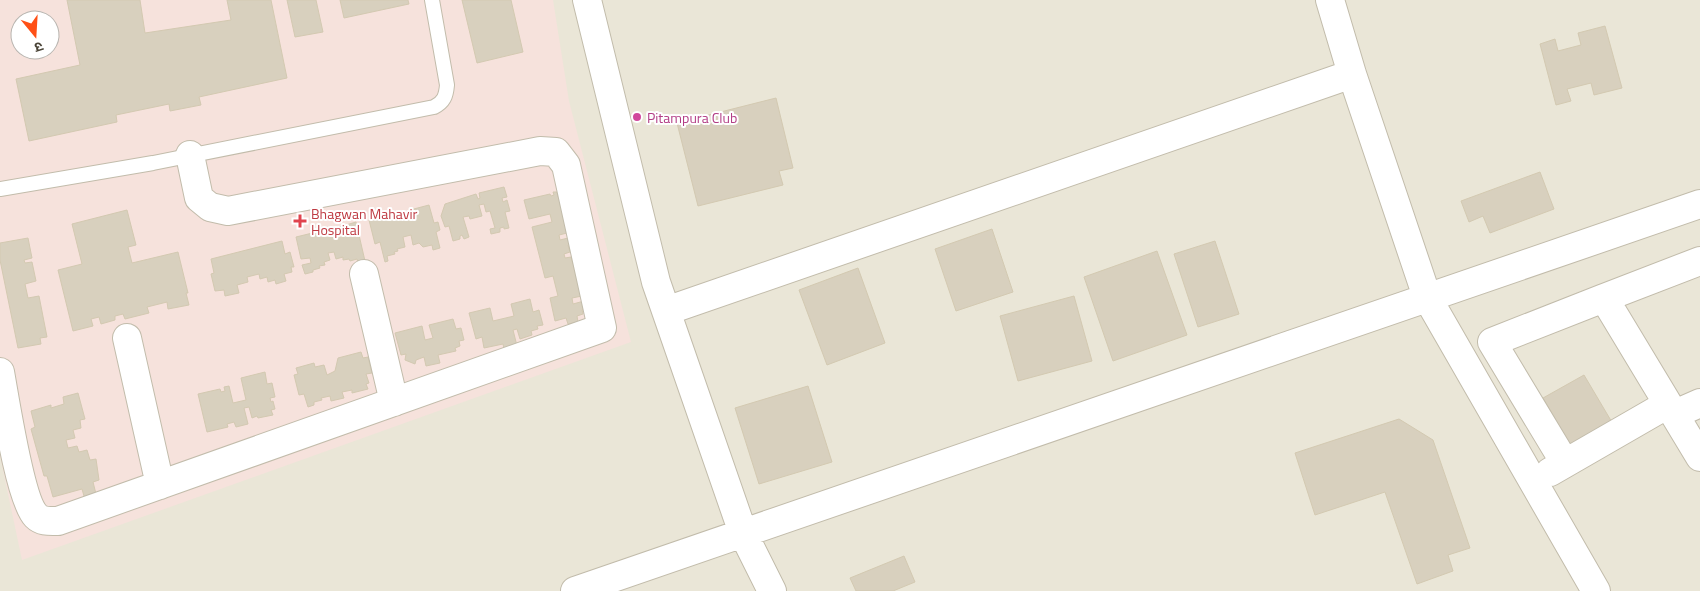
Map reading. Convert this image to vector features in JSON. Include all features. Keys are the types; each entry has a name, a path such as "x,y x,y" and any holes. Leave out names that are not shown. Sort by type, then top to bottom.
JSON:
{"street":[{"path":"587,0 656,282 743,533 772,591"},
{"path":"1330,0 1352,74 1427,297 1596,591"},
{"path":"666,310 1352,74"},
{"path":"0,372 21,479 30,508 36,516 46,521 58,521 602,328 566,164 556,152 540,151 228,211 210,207 199,198 190,155"},
{"path":"575,591 1700,204"},
{"path":"1565,463 1492,342 1700,261"},
{"path":"364,274 394,402"},
{"path":"1604,298 1700,457"},
{"path":"127,338 160,485"},
{"path":"1534,482 1565,463 1671,409 1700,403"}],"lane":[{"path":"0,189 190,155 434,107 441,103 446,95 448,85 432,0"}],"shaded area":[{"path":"0,0 1700,0 1700,591 0,591"},
{"name":"Bhagwan Mahavir Hospital","path":"0,0 553,0 569,101 631,342 22,560 0,456"}],"building":[{"path":"67,0 140,0 145,33 231,20 227,0 271,0 287,78 199,97 201,105 170,111 169,104 116,115 117,122 29,141 16,79 80,65"},
{"path":"287,0 316,0 323,32 295,37"},
{"path":"340,0 408,0 409,4 344,18"},
{"path":"462,0 511,0 523,52 477,63"},
{"path":"1605,26 1622,88 1594,95 1591,83 1567,89 1571,101 1556,105 1540,44 1555,39 1558,51 1581,45 1578,33"},
{"path":"776,98 793,168 779,171 783,185 698,206 677,123"},
{"path":"1540,172 1554,209 1490,233 1483,216 1469,222 1461,201"},
{"path":"504,187 507,197 502,198 503,202 507,200 510,211 505,212 509,228 500,228 500,232 491,234 490,229 495,228 490,211 486,212 484,204 479,205 482,216 470,219 469,216 463,217 469,237 464,239 462,235 460,239 453,241 449,226 445,227 441,216 445,204 476,194 478,199 480,198 479,193"},
{"path":"553,192 557,192 558,197 562,197 575,231 559,235 560,240 572,237 573,243 568,245 570,252 564,254 565,258 571,257 573,264 576,264 587,295 572,298 573,304 584,301 586,309 582,310 583,314 577,316 578,322 568,324 566,318 555,321 550,298 558,296 553,276 545,278 532,227 552,222 550,214 529,219 524,200 550,194 551,196 554,195"},
{"path":"429,205 434,223 438,222 440,230 436,232 440,248 433,250 432,245 423,247 419,243 413,245 411,235 403,237 405,247 397,249 398,251 394,252 395,254 387,256 388,261 385,262 380,242 375,244 369,220 405,211 407,219 412,218 410,210"},
{"path":"127,210 136,245 128,247 132,263 178,252 189,305 168,309 167,302 147,307 149,313 125,319 123,314 115,316 115,320 101,324 99,317 91,319 93,326 73,331 58,270 82,264 72,224"},
{"path":"356,222 365,261 358,263 357,259 343,260 343,257 336,259 334,252 328,253 330,260 324,262 325,265 319,266 320,268 313,270 313,272 305,274 302,265 311,263 310,258 301,259 296,237 333,228 335,237 338,236 336,228"},
{"path":"992,229 1013,292 956,311 935,249"},
{"path":"28,238 32,258 24,260 25,263 32,262 36,281 25,284 28,298 39,296 47,337 40,338 41,344 18,348 0,260 0,243"},
{"path":"282,241 285,254 290,252 294,267 291,267 292,272 284,274 286,281 276,284 275,280 268,282 267,277 260,279 259,274 247,277 248,282 237,285 239,293 225,296 224,290 215,291 211,274 214,273 211,259"},
{"path":"1215,241 1239,314 1198,327 1174,254"},
{"path":"1157,251 1187,335 1113,361 1084,277"},
{"path":"858,268 885,343 827,365 799,290"},
{"path":"1074,296 1092,361 1018,381 1000,316"},
{"path":"530,299 533,312 539,310 543,325 537,326 538,329 531,331 532,335 520,339 517,329 513,330 517,346 504,349 503,344 484,348 482,337 476,339 469,313 490,308 493,321 514,316 511,304"},
{"path":"453,319 456,329 461,328 464,340 459,341 460,346 455,348 456,351 438,355 440,363 426,366 424,357 416,360 415,364 405,360 406,354 401,355 395,333 422,326 425,340 433,338 429,325"},
{"path":"361,352 363,358 368,357 372,373 366,374 369,383 366,384 368,389 352,393 352,390 342,392 344,398 331,401 330,396 321,398 322,400 314,402 314,405 308,407 304,394 299,395 294,375 298,374 296,368 314,363 315,367 324,365 327,375 335,371 338,358"},
{"path":"265,372 267,384 272,383 275,397 270,398 275,409 271,410 273,415 252,418 249,407 244,408 248,424 236,427 234,422 227,424 228,427 207,432 198,394 220,389 221,392 225,391 224,387 229,386 233,403 246,400 241,378"},
{"path":"1584,375 1613,424 1572,448 1543,398"},
{"path":"808,386 832,462 759,484 735,408"},
{"path":"78,393 85,419 80,420 81,428 73,430 75,438 66,440 68,448 77,446 79,452 87,450 90,460 96,459 99,480 93,482 98,502 86,503 82,489 53,497 47,476 44,476 31,429 35,427 31,411 51,405 51,408 64,404 63,397"},
{"path":"1399,419 1433,440 1470,548 1448,555 1453,571 1417,584 1385,492 1315,515 1295,453"},
{"path":"904,556 915,582 893,591 856,591 850,578"}],"place":[{"name":"Pitampura Club","path":"637,117"},
{"name":"Bhagwan Mahavir Hospital","path":"300,221"}]}
